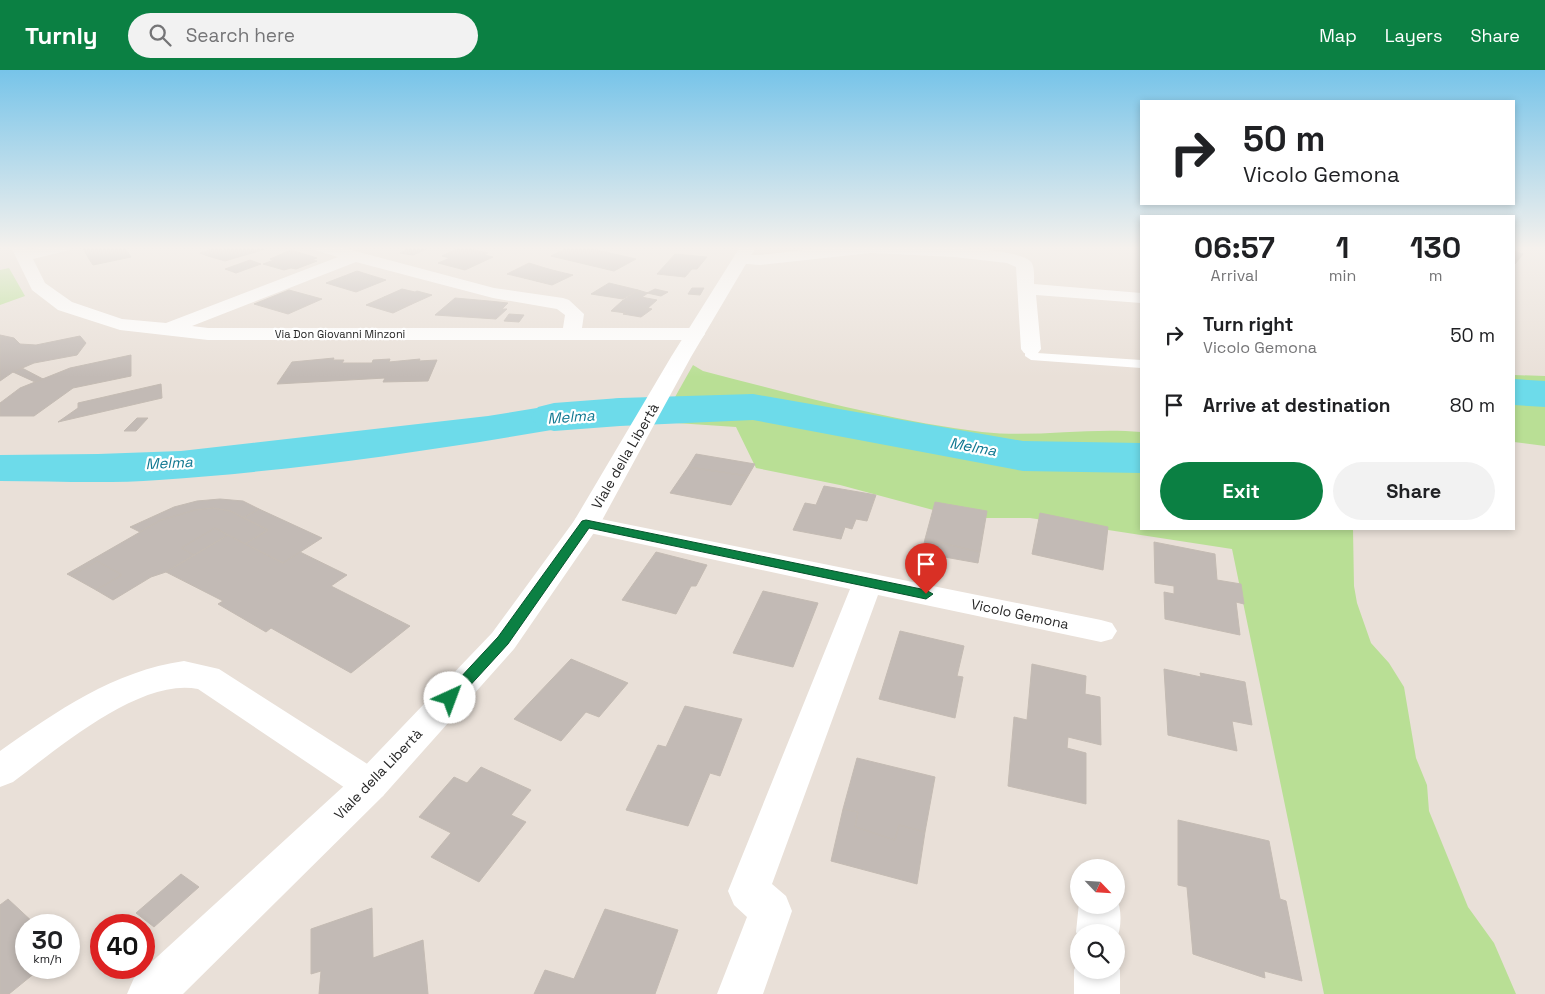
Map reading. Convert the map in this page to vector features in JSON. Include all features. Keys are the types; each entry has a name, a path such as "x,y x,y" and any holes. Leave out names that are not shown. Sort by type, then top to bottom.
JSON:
{"street":[{"name":"Via Don Giovanni Minzoni","path":"44,290 65,306 120,324 208,334 695,334"},
{"path":"165,330 266,290"},
{"path":"482,290 563,304 575,314 572,333"},
{"name":"Viale della Libertà","path":"150,994 370,785 503,641 586,524 722,290"},
{"path":"1026,290 1031,349"},
{"path":"1040,290 1140,298"},
{"name":"Vicolo Gemona","path":"586,524 1102,631"},
{"path":"740,994 771,911 749,891 868,582"},
{"path":"0,771 113,696 160,677 196,673 207,678 370,785"},
{"path":"1097,979 1097,994"}],"lane":[{"path":"1031,349 1031,356 1140,364"}],"green space":[{"path":"0,290 22,290 25,296 0,305"},
{"path":"693,365 703,371 807,398 876,414 946,427 1002,434 1101,431 1140,432 1140,530 1353,530 1354,586 1357,603 1371,643 1389,663 1404,687 1416,758 1427,785 1429,811 1468,907 1494,943 1516,994 1324,994 1232,549 1030,518 963,518 840,485 756,468 736,427 661,422"},
{"path":"1515,375 1545,376 1545,446 1515,442"}],"water":[{"path":"637,398 621,423 592,423 377,457 214,476 159,480 100,482 0,481 0,455 181,451 488,416 543,407"}],"building":[{"path":"289,290 322,299 288,314 254,304"},
{"path":"399,290 417,291 432,295 412,304 384,297"},
{"path":"597,290 638,290 623,299 591,294"},
{"path":"638,290 648,293 633,303 622,301"},
{"path":"653,290 668,292 661,296 647,293"},
{"path":"691,290 703,290 700,295 688,294"},
{"path":"384,297 412,304 393,313 366,305"},
{"path":"641,297 657,300 648,308 652,309 641,317 611,311 622,301 633,303"},
{"path":"455,298 508,303 502,309 507,309 496,319 435,315"},
{"path":"509,314 524,315 519,322 504,321"},
{"path":"0,335 14,338 20,344 36,345 80,336 86,343 77,355 34,363 13,372 0,381"},
{"path":"131,355 131,376 73,388 34,416 0,416 0,403 20,388 70,368"},
{"path":"334,358 333,360 344,360 342,363 372,363 373,360 390,359 389,362 420,359 419,361 437,360 428,381 383,382 385,378 277,384 292,362"},
{"path":"22,368 43,379 35,382 13,372"},
{"path":"161,384 162,398 58,422 78,408 78,403"},
{"path":"137,418 148,418 136,431 124,431"},
{"path":"696,454 755,464 748,476 688,467"},
{"path":"688,467 748,476 731,505 670,493"},
{"path":"824,486 876,495 867,521 856,519 852,529 845,527 841,539 793,530 805,503 816,505"},
{"path":"220,499 243,501 259,509 243,518 230,511 213,508 195,510 161,520 140,532 130,527 174,507 197,501"},
{"path":"935,502 987,511 980,552 925,539"},
{"path":"213,508 230,511 268,530 245,544 215,528 181,548 194,555 166,572 151,577 113,600 96,590 122,575 97,561 71,576 67,574 161,520 195,510"},
{"path":"259,509 322,538 283,563 245,544 268,530 243,518"},
{"path":"1040,513 1108,527 1103,570 1032,554"},
{"path":"215,528 228,535 194,555 181,548"},
{"path":"228,535 283,563 300,552 347,575 331,586 410,626 351,673 271,628 266,632 218,604 223,601 166,572"},
{"path":"925,539 980,552 978,563 922,553"},
{"path":"1154,542 1215,554 1217,580 1241,584 1244,604 1236,602 1240,635 1165,619 1164,592 1174,594 1174,586 1155,583"},
{"path":"656,552 707,565 696,586 691,586 676,614 622,600"},
{"path":"97,561 122,575 96,590 71,576"},
{"path":"763,591 818,603 793,667 733,653"},
{"path":"900,631 964,646 957,676 963,677 955,718 879,699"},
{"path":"571,659 628,683 599,717 586,712 561,741 514,719"},
{"path":"1032,664 1086,676 1085,694 1100,697 1101,745 1068,737 1067,748 1086,753 1086,804 1008,786 1014,717 1027,720"},
{"path":"1164,669 1201,677 1200,673 1245,682 1252,725 1232,721 1237,751 1168,735"},
{"path":"685,706 742,719 720,776 710,773 688,826 626,810 658,745 666,747"},
{"path":"857,758 935,777 925,832 899,825 895,840 855,827 858,812 843,809"},
{"path":"481,767 531,790 511,815 526,822 479,882 431,857 451,833 419,817 454,777 467,783"},
{"path":"843,809 858,812 855,827 895,840 899,825 925,832 917,884 831,861"},
{"path":"1178,820 1269,841 1280,899 1286,901 1302,981 1264,971 1265,978 1193,954 1187,887 1178,885"},
{"path":"181,874 199,887 155,926 155,914 136,913"},
{"path":"8,899 24,914 15,914 15,979 27,979 9,994 0,994 0,905"},
{"path":"372,908 373,958 423,940 428,994 319,994 321,971 311,974 311,929"},
{"path":"605,909 678,930 655,994 534,994 545,970 574,979"}],"waterway":[{"name":"Melma","path":"1515,392 1545,394"},
{"name":"Melma","path":"554,417 620,412 753,407 1023,456 1140,458"}],"route":[{"path":"450,698 503,641 586,524 926,594"}]}
